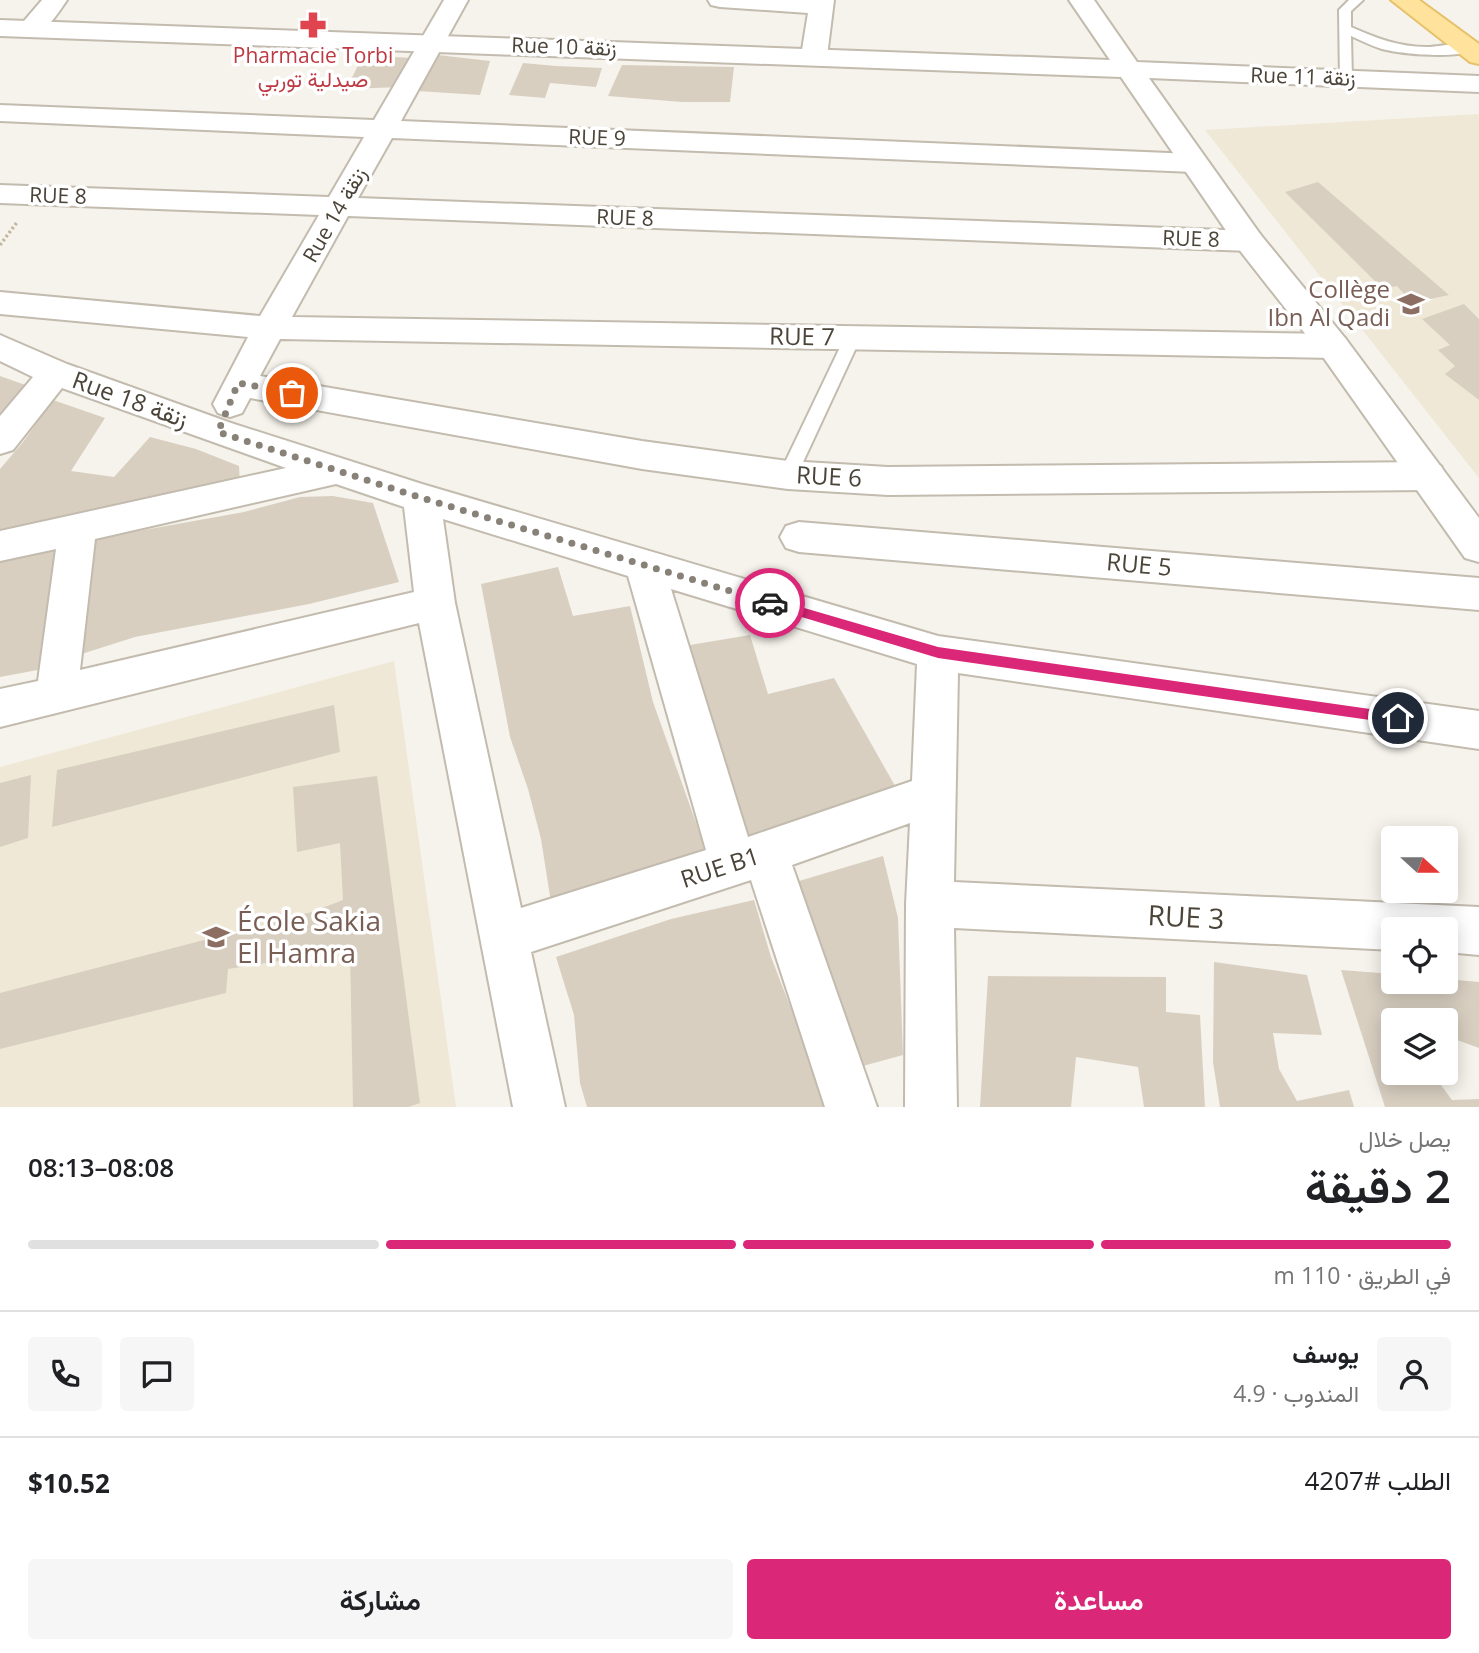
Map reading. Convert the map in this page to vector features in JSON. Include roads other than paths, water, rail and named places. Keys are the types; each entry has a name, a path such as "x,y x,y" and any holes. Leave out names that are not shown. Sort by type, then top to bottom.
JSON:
{"main road":[{"path":"1404,0 1476,45"},
{"path":"1434,0 1476,45"}],"street":[{"path":"31,28 55,0"},
{"name":"Rue 14 زنقة","path":"218,432 238,383 385,129 456,0"},
{"path":"720,0 822,3 814,56"},
{"path":"1081,0 1193,163 1250,241 1333,346 1479,547"},
{"name":"Rue 10 زنقة","path":"0,27 1128,70"},
{"name":"Rue 11 زنقة","path":"1128,70 1479,84"},
{"name":"RUE 9","path":"0,113 1193,163"},
{"name":"RUE 8","path":"0,194 1250,241"},
{"name":"RUE 7","path":"0,303 270,328 1333,346"},
{"name":"Rue 18 زنقة","path":"0,347 55,373 218,432 422,498 938,653 1479,730"},
{"path":"0,441 55,373"},
{"name":"RUE 6","path":"238,383 642,454 788,475 888,481 1428,475"},
{"path":"0,545 340,470"},
{"path":"422,498 435,603 539,1107"},
{"path":"57,693 77,530"},
{"name":"RUE 5","path":"799,537 1479,594"},
{"path":"645,566 749,859 850,1107"},
{"path":"0,708 435,603"},
{"path":"931,1107 930,904 938,653"},
{"name":"RUE B1","path":"504,937 749,859 934,794"},
{"name":"RUE 3","path":"930,904 1381,926"},
{"name":"RUE 3","path":"1458,930 1479,931"}],"lane":[{"path":"1345,79 1345,10 1357,0"},
{"path":"1345,29 1385,46 1424,51 1476,45"},
{"path":"788,475 853,337"}],"place":[{"name":"Pharmacie Torbi صيدلية توربي","path":"313,25"},
{"name":"Collège Ibn Al Qadi","path":"1411,304"},
{"name":"École Sakia El Hamra","path":"216,937"}]}
